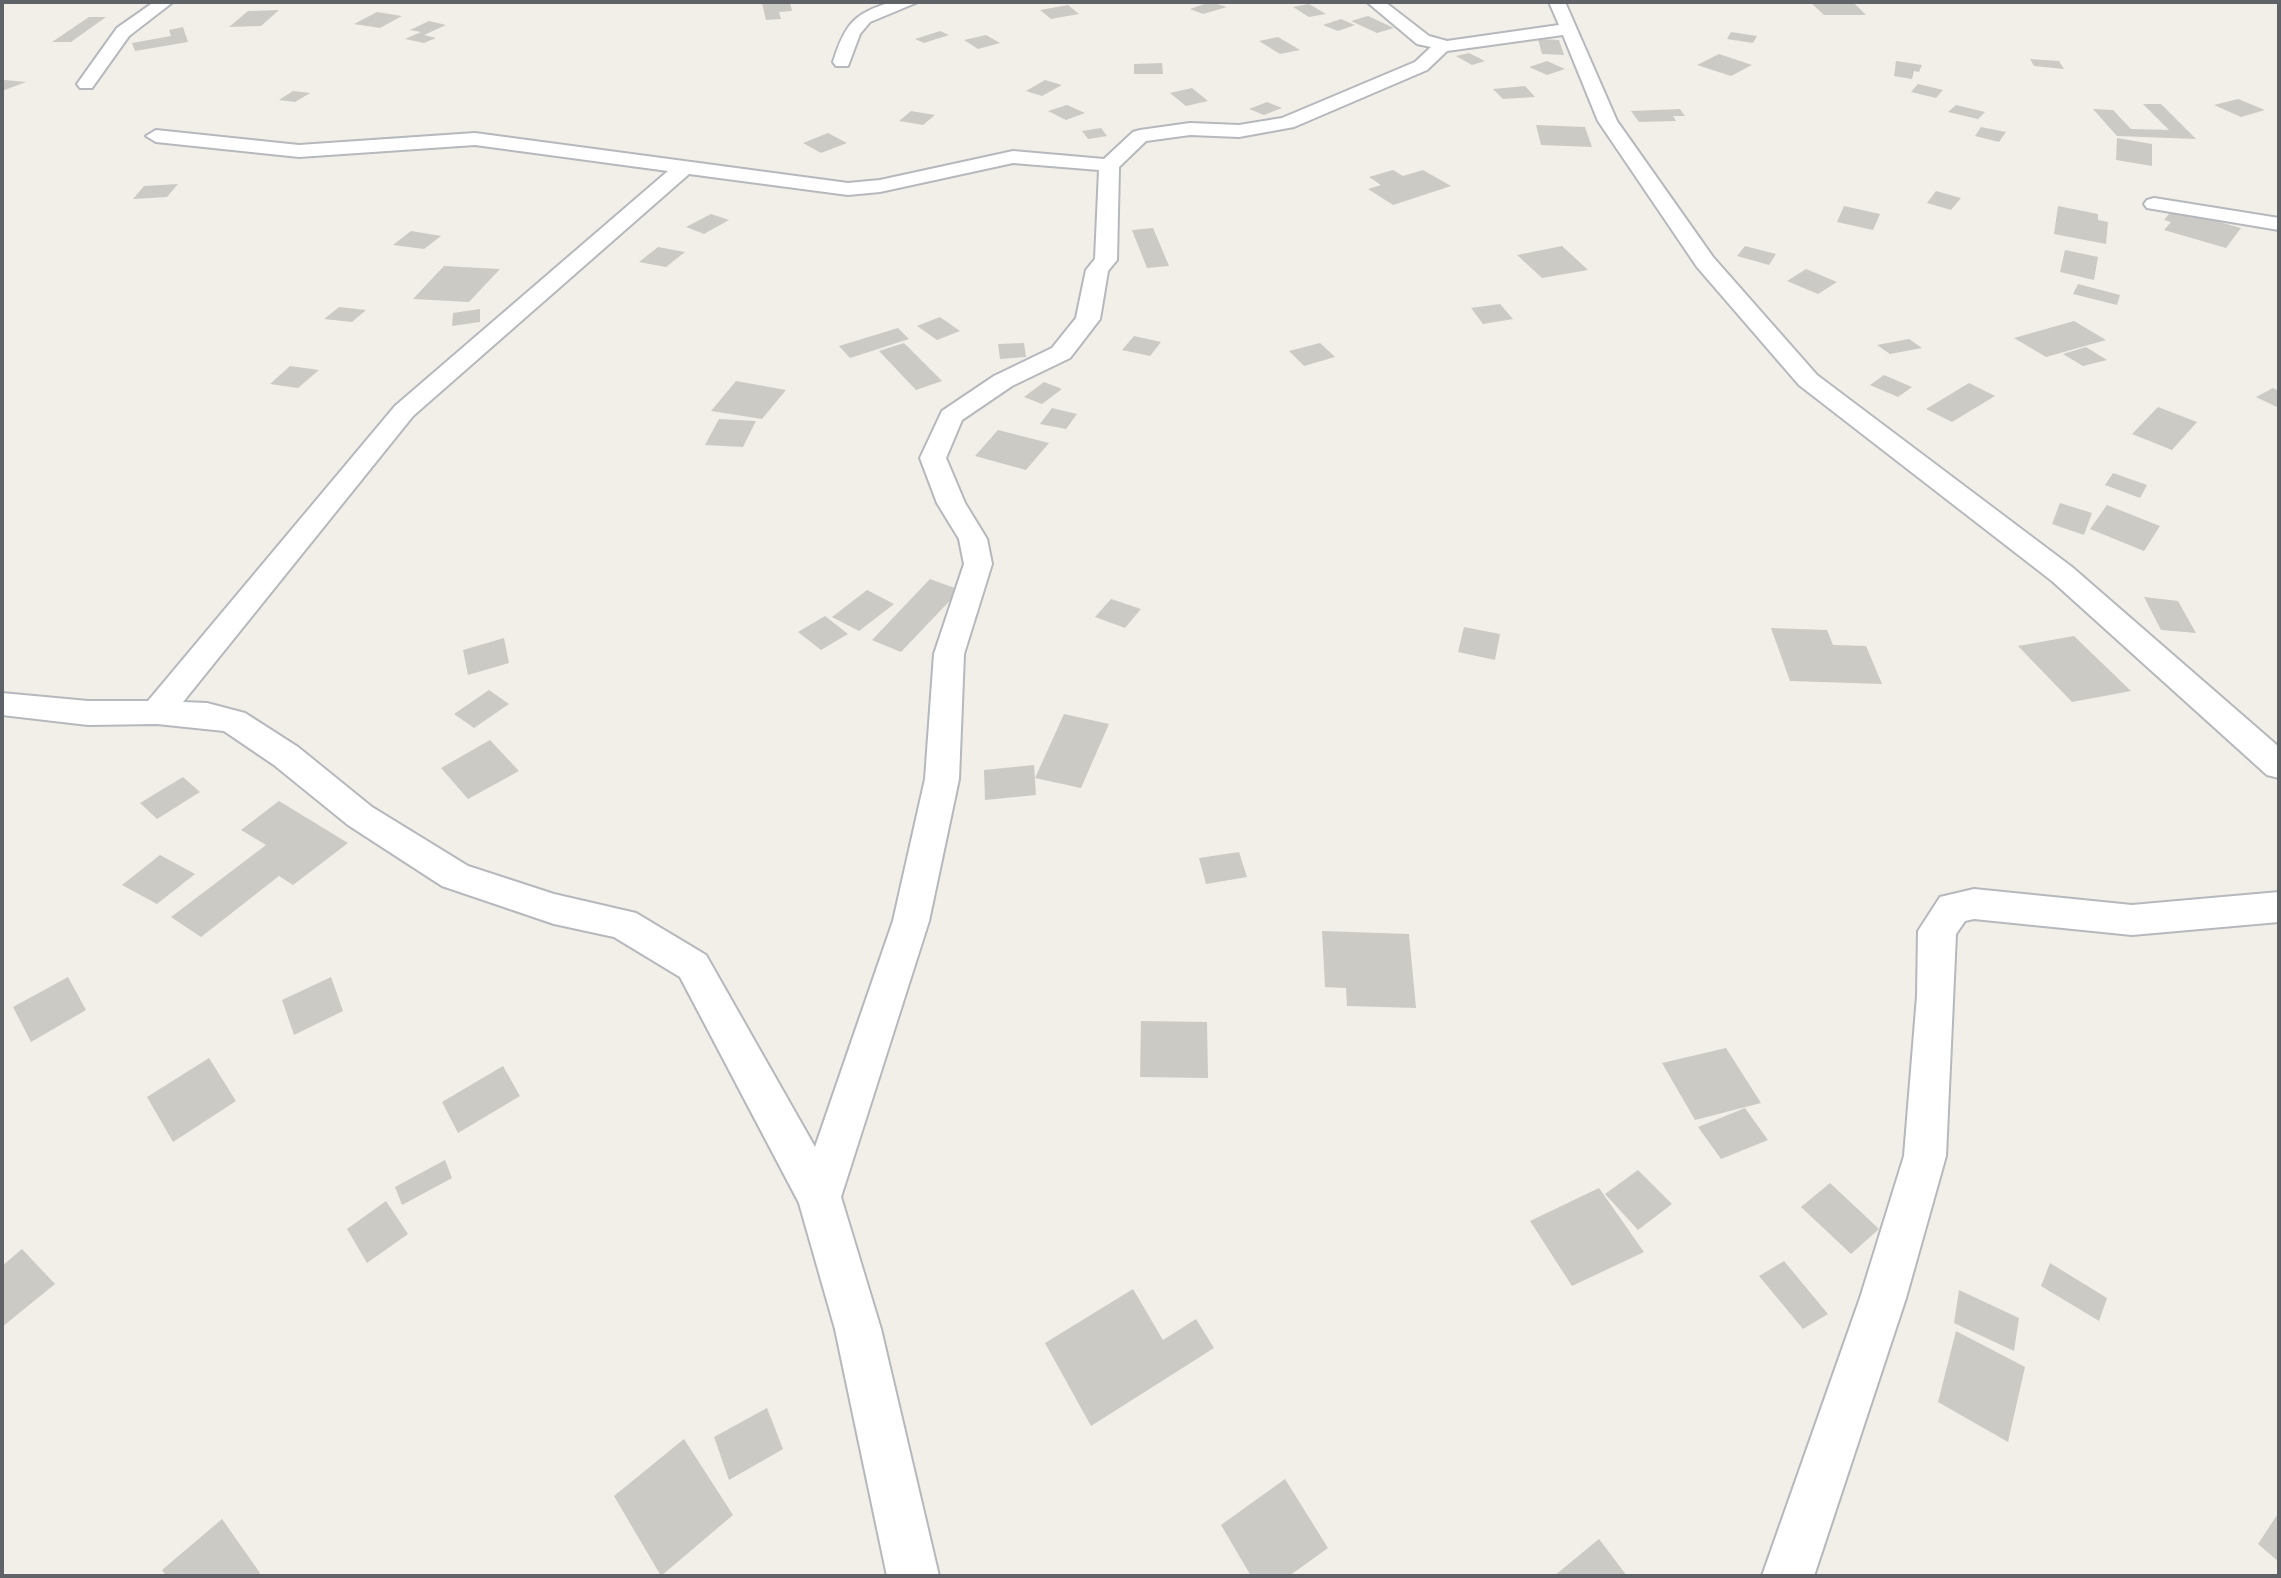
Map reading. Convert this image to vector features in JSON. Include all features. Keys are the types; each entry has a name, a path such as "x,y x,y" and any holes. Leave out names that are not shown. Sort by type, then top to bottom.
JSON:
{"street":[{"path":"86,84 123,32 165,2"},
{"path":"842,62 849,36 862,17 910,2"},
{"path":"1375,2 1423,40 1443,45 1569,29"},
{"path":"1557,2 1608,121 1705,262 1808,380 2062,574 2279,766"},
{"path":"819,1197 911,921 942,779 949,654 978,564 973,539 951,503 933,458 951,416 1003,381 1061,353 1088,319 1097,270 1106,260 1109,165 1140,136 1190,129 1239,131 1287,123 1421,66 1443,45"},
{"path":"156,136 299,151 475,139 848,189 880,186 1013,157 1109,165"},
{"path":"157,712 404,411 685,167"},
{"path":"2154,204 2279,224"},
{"path":"2,704 88,713 157,712 234,721 286,756 360,816 455,876 554,909 623,924 693,966 819,1197 858,1329 913,1576"},
{"path":"1788,1576 1883,1298 1925,1156 1936,996 1937,931 1953,908 1974,904 2132,920 2279,907"}],"building":[{"path":"790,2 792,11 779,12 781,19 766,20 762,3"},
{"path":"1210,2 1227,7 1203,14 1190,9"},
{"path":"1810,2 1853,2 1866,15 1824,15"},
{"path":"1309,4 1326,14 1309,17 1293,7"},
{"path":"1068,5 1079,14 1051,19 1040,10"},
{"path":"279,10 261,26 229,27 248,11"},
{"path":"377,12 402,16 380,28 354,24"},
{"path":"1368,16 1394,28 1377,33 1351,21"},
{"path":"89,17 106,17 71,42 52,42"},
{"path":"1341,19 1355,25 1338,31 1323,25"},
{"path":"429,21 446,25 424,35 436,38 424,43 405,39 421,32 410,30"},
{"path":"183,27 188,42 135,51 132,43 171,36 169,30"},
{"path":"940,31 949,35 924,43 915,39"},
{"path":"1731,32 1757,36 1753,43 1727,39"},
{"path":"986,35 1000,43 978,49 964,40"},
{"path":"1278,37 1300,50 1280,54 1259,41"},
{"path":"1538,39 1559,40 1564,55 1542,54"},
{"path":"1469,53 1485,61 1472,65 1456,56"},
{"path":"1719,54 1752,65 1731,76 1697,65"},
{"path":"2030,59 2059,61 2064,69 2034,66"},
{"path":"1547,61 1565,69 1547,75 1529,67"},
{"path":"1896,61 1922,65 1919,72 1914,71 1912,79 1894,76"},
{"path":"1162,63 1163,74 1134,74 1134,64"},
{"path":"1045,80 1062,85 1042,96 1026,91"},
{"path":"2,81 26,82 2,91"},
{"path":"1918,84 1943,90 1936,98 1911,92"},
{"path":"1525,86 1535,97 1503,99 1493,89"},
{"path":"1192,88 1208,101 1186,106 1170,93"},
{"path":"293,91 310,93 295,102 279,100"},
{"path":"2238,99 2265,110 2241,117 2214,105"},
{"path":"1267,102 1282,108 1264,115 1249,109"},
{"path":"2143,104 2161,104 2196,139 2117,136 2093,109 2113,110 2131,129 2169,130"},
{"path":"1067,105 1085,113 1066,120 1048,111"},
{"path":"1956,105 1985,112 1978,119 1948,112"},
{"path":"1680,109 1685,116 1673,116 1676,121 1639,122 1631,111"},
{"path":"911,111 935,115 923,125 899,121"},
{"path":"1536,125 1585,127 1592,147 1541,145"},
{"path":"1981,127 2006,132 1999,142 1975,136"},
{"path":"1101,128 1107,136 1088,139 1082,131"},
{"path":"828,133 847,143 821,153 803,143"},
{"path":"2117,138 2152,144 2152,166 2116,160"},
{"path":"1393,170 1403,176 1423,170 1451,186 1393,205 1368,189 1381,185 1369,177"},
{"path":"178,184 167,197 133,199 144,186"},
{"path":"1936,191 1961,198 1951,210 1927,203"},
{"path":"1844,206 1880,214 1873,230 1837,222"},
{"path":"2058,206 2098,214 2098,220 2108,222 2106,244 2054,234"},
{"path":"2173,209 2241,228 2226,248 2164,230 2171,222 2164,220"},
{"path":"711,214 729,220 704,234 686,227"},
{"path":"1153,228 1169,266 1147,268 1132,230"},
{"path":"411,231 441,236 424,249 393,245"},
{"path":"1562,246 1588,270 1542,278 1517,255"},
{"path":"1745,246 1776,254 1769,265 1737,256"},
{"path":"658,247 685,252 666,267 639,262"},
{"path":"2065,250 2098,257 2094,280 2060,272"},
{"path":"444,266 500,269 469,302 413,299"},
{"path":"1806,269 1837,282 1818,294 1787,281"},
{"path":"2078,284 2120,295 2117,305 2073,294"},
{"path":"1500,304 1513,319 1483,324 1471,308"},
{"path":"339,307 366,310 352,322 324,319"},
{"path":"480,309 480,322 452,326 453,313"},
{"path":"940,317 960,331 937,340 917,326"},
{"path":"2074,321 2106,340 2046,357 2014,338"},
{"path":"898,328 909,339 850,358 839,346"},
{"path":"1134,336 1161,342 1150,356 1122,350"},
{"path":"1909,339 1922,348 1890,354 1877,345"},
{"path":"904,343 942,381 916,390 879,351"},
{"path":"1024,343 1026,357 1000,359 998,344"},
{"path":"1320,343 1335,357 1304,366 1289,351"},
{"path":"2086,347 2107,360 2083,366 2063,354"},
{"path":"290,366 319,370 298,388 270,384"},
{"path":"1884,375 1912,387 1898,397 1870,385"},
{"path":"736,381 786,390 762,419 711,411"},
{"path":"1044,382 1062,389 1042,404 1024,397"},
{"path":"1969,383 1995,396 1952,422 1926,409"},
{"path":"2273,388 2279,391 2279,408 2256,397"},
{"path":"2158,407 2197,422 2172,450 2132,434"},
{"path":"1052,408 1077,414 1066,429 1040,424"},
{"path":"719,419 756,421 743,447 705,445"},
{"path":"998,430 1049,443 1026,470 975,456"},
{"path":"2113,473 2147,485 2140,498 2105,485"},
{"path":"2060,503 2092,513 2084,535 2052,524"},
{"path":"2107,505 2160,526 2144,551 2090,529"},
{"path":"930,579 960,590 901,652 872,640"},
{"path":"867,590 894,604 859,631 832,617"},
{"path":"2144,597 2178,601 2196,633 2161,630"},
{"path":"1111,599 1141,609 1125,628 1095,617"},
{"path":"825,616 848,634 821,650 798,632"},
{"path":"1464,627 1500,634 1495,660 1458,652"},
{"path":"1771,628 1827,630 1833,645 1866,646 1882,684 1790,681"},
{"path":"2074,636 2131,691 2072,702 2018,646"},
{"path":"504,638 509,663 468,675 463,650"},
{"path":"489,690 509,704 474,728 454,714"},
{"path":"1064,714 1109,724 1081,788 1035,778"},
{"path":"490,740 519,771 468,799 441,768"},
{"path":"1034,765 1036,795 985,800 984,770"},
{"path":"183,777 200,792 157,819 140,803"},
{"path":"279,801 348,843 293,885 279,876 201,937 171,917 266,845 241,830"},
{"path":"1239,852 1247,877 1206,884 1199,858"},
{"path":"160,855 195,874 157,904 122,885"},
{"path":"1322,931 1409,934 1416,1008 1347,1006 1346,988 1325,987"},
{"path":"68,977 86,1010 31,1042 13,1007"},
{"path":"331,977 343,1011 294,1035 282,1000"},
{"path":"1141,1021 1207,1022 1208,1078 1140,1077"},
{"path":"1726,1048 1761,1103 1695,1120 1662,1063"},
{"path":"209,1058 236,1101 173,1142 147,1097"},
{"path":"503,1066 520,1096 458,1133 442,1102"},
{"path":"1745,1108 1768,1140 1721,1159 1698,1127"},
{"path":"445,1160 452,1178 402,1205 395,1187"},
{"path":"1638,1170 1672,1204 1638,1230 1605,1194"},
{"path":"1830,1183 1879,1229 1851,1254 1801,1207"},
{"path":"1599,1188 1644,1252 1572,1286 1530,1221"},
{"path":"386,1201 408,1234 367,1263 347,1229"},
{"path":"22,1249 55,1284 2,1327 2,1266"},
{"path":"1784,1261 1828,1314 1803,1329 1759,1276"},
{"path":"2050,1263 2107,1298 2099,1321 2041,1286"},
{"path":"1133,1289 1163,1340 1196,1319 1214,1348 1091,1426 1045,1343"},
{"path":"1959,1290 2019,1318 2014,1351 1954,1323"},
{"path":"1956,1331 2025,1367 2008,1442 1938,1402"},
{"path":"767,1408 783,1449 729,1480 714,1437"},
{"path":"684,1439 733,1515 661,1576 614,1496"},
{"path":"1285,1479 1328,1548 1289,1576 1251,1576 1221,1525"},
{"path":"2279,1512 2279,1562 2258,1544"},
{"path":"222,1519 260,1573 256,1576 166,1576 162,1570"},
{"path":"1599,1539 1627,1576 1554,1576"}]}
